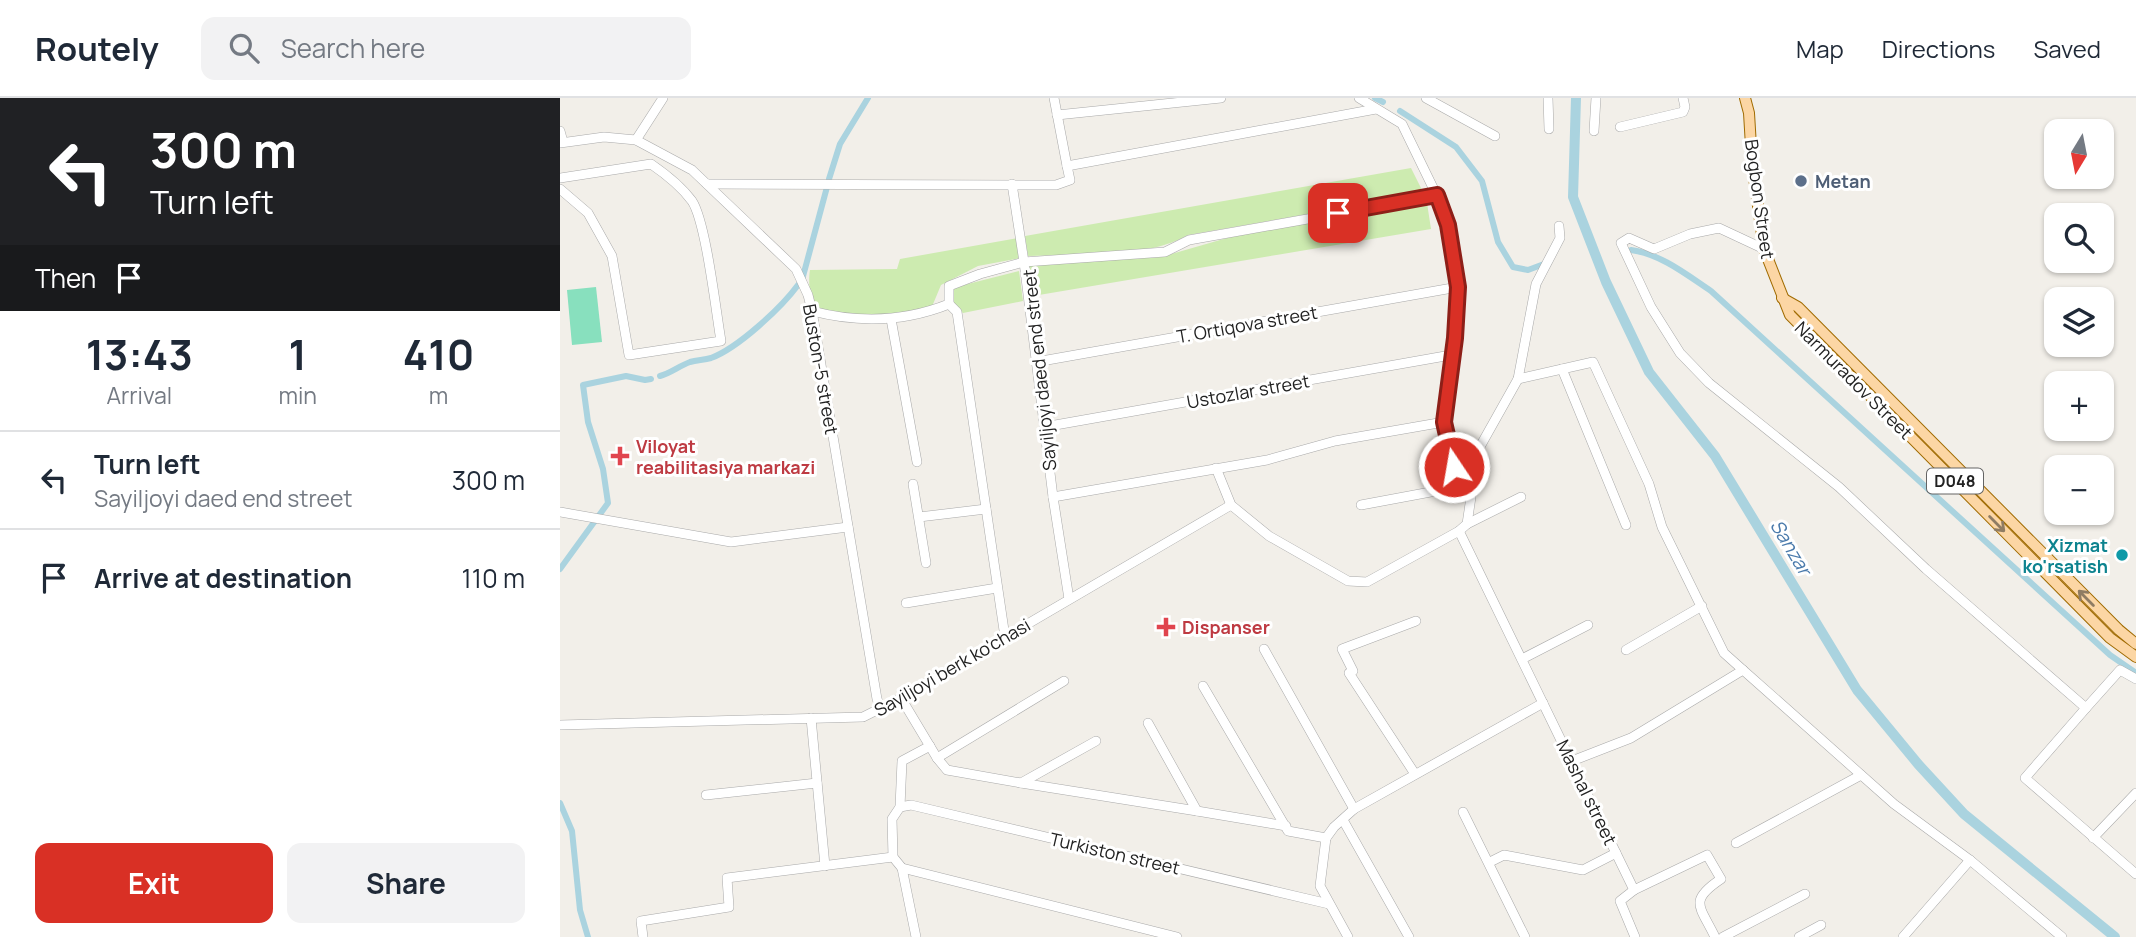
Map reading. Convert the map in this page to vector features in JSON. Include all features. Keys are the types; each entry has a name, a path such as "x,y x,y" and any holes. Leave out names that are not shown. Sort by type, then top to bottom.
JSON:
{"main road":[{"name":"Bogbon Street","path":"1745,98 1764,249 1782,298"},
{"name":"Narmuradov Street","path":"1782,298 1798,307 2119,631 2136,644"},
{"name":"Narmuradov Street","path":"1782,298 1790,315 2110,638 2136,657"}],"street":[{"path":"636,140 663,98"},
{"path":"707,184 1056,185 1070,180 1054,98"},
{"path":"1057,115 1221,98"},
{"path":"1359,98 1402,124 1437,195 1448,225 1458,287 1455,338 1444,422 1454,467 1464,477 1471,498 1467,524"},
{"path":"1426,98 1495,136"},
{"path":"1594,131 1596,98"},
{"path":"1620,127 1683,112 1683,98"},
{"path":"1546,99 1549,129"},
{"path":"1067,166 1376,109"},
{"path":"560,131 562,142"},
{"name":"Buston-5 street","path":"562,142 604,137 636,140 692,170 796,269 812,311 877,699 881,709"},
{"path":"560,178 651,164 672,178 693,203 696,211 721,341 629,355 611,256 588,213 560,189"},
{"path":"1005,636 957,312 949,304 948,286 1024,262 1012,184"},
{"name":"Sayiljoyi daed end street","path":"1069,599 1053,497 1024,262 1165,252 1189,240 1437,195"},
{"path":"1360,505 1452,488 1464,477 1518,379 1536,284 1560,238 1559,226"},
{"path":"1764,249 1719,228 1689,234 1654,249 1629,238 1621,243 1658,319 1680,353 1709,383 1839,487 1926,569 2086,708"},
{"name":"T. Ortiqova street","path":"1036,362 1458,287"},
{"path":"812,311 840,318 891,319 929,312 949,304"},
{"path":"891,319 917,462"},
{"name":"Ustozlar street","path":"1044,427 1451,355"},
{"path":"1518,379 1593,362 1649,484 1662,527 1724,653 1894,804 1970,860 2062,937"},
{"path":"1562,369 1626,524"},
{"path":"1053,497 1267,460 1335,441 1444,422"},
{"path":"1216,468 1231,505 1269,536 1348,581 1367,582 1467,524 1521,497"},
{"path":"913,484 926,563"},
{"name":"Sayiljoyi berk ko'chasi","path":"560,725 863,717 901,698 1231,505"},
{"path":"919,517 986,509"},
{"path":"560,512 731,542 848,527"},
{"name":"Mashal street","path":"1459,531 1634,890"},
{"path":"906,603 997,588"},
{"path":"1626,649 1702,607"},
{"path":"1415,774 1349,673 1353,671 1342,649 1416,621"},
{"path":"1522,659 1588,625"},
{"path":"1264,649 1354,809"},
{"path":"1572,761 1631,737 1743,670"},
{"path":"2136,679 2120,670 2025,778 2136,874"},
{"path":"937,758 1064,681"},
{"path":"1203,686 1288,831 1326,838"},
{"path":"901,698 947,770 1286,827"},
{"path":"1349,937 1320,886 1326,838 1354,809 1543,703"},
{"path":"811,718 825,866"},
{"path":"1148,723 1197,811"},
{"path":"1021,783 1096,741"},
{"path":"916,937 902,868 893,857 892,819 900,807 902,761 930,746"},
{"path":"1736,843 1861,775"},
{"path":"706,795 817,783"},
{"path":"2092,838 2136,793"},
{"name":"Turkiston street","path":"900,807 911,806 1329,904"},
{"path":"1463,812 1525,937"},
{"path":"1343,820 1409,937"},
{"path":"1490,862 1504,855 1583,870 1616,853"},
{"path":"1635,937 1620,901 1634,890 1707,855 1721,879 1704,890 1699,904 1715,937"},
{"path":"643,937 641,921 729,907 727,877 893,857"},
{"path":"1903,937 1970,860"},
{"path":"902,868 1177,937"},
{"path":"1723,937 1805,894"},
{"path":"1799,937 1821,925"}],"green space":[{"path":"1411,168 1424,194 1188,235 1171,243 1132,252 1028,256 1025,236"},
{"path":"1427,203 1431,229 1033,296 1029,265 1161,257 1227,238 1320,219"},
{"path":"1018,238 1020,258 978,266 941,285 931,309 844,316 821,311 812,299 809,287 810,270 897,269 900,259"},
{"path":"1019,271 1023,301 963,313 954,306 952,288"},
{"path":"596,287 602,342 572,345 567,290"}],"waterway":[{"path":"829,179 840,144 868,98"},
{"path":"1375,98 1383,102"},
{"name":"Sanzar","path":"1576,98 1573,197 1606,282 1649,372 1715,456 1857,690 1918,764 1964,814 2115,937"},
{"path":"1400,111 1456,147 1482,181 1498,242 1513,267 1528,270 1544,264"},
{"path":"802,280 827,187"},
{"path":"1631,250 1663,261 1711,291 2110,655 2136,673"},
{"path":"660,376 690,362 711,358 734,346 770,316 798,285"},
{"path":"560,569 608,503 603,469 588,422 583,385 626,376 651,379"},
{"path":"560,803 572,831 580,910 588,937"}],"place":[{"name":"Metan","path":"1801,181"},
{"name":"Viloyat reabilitasiya markazi","path":"620,456"},
{"name":"Xizmat ko'rsatish","path":"2122,555"},
{"name":"Dispanser","path":"1166,627"}],"route":[{"path":"1338,213 1437,195 1448,225 1458,287 1455,338 1444,422 1454,467"}]}
